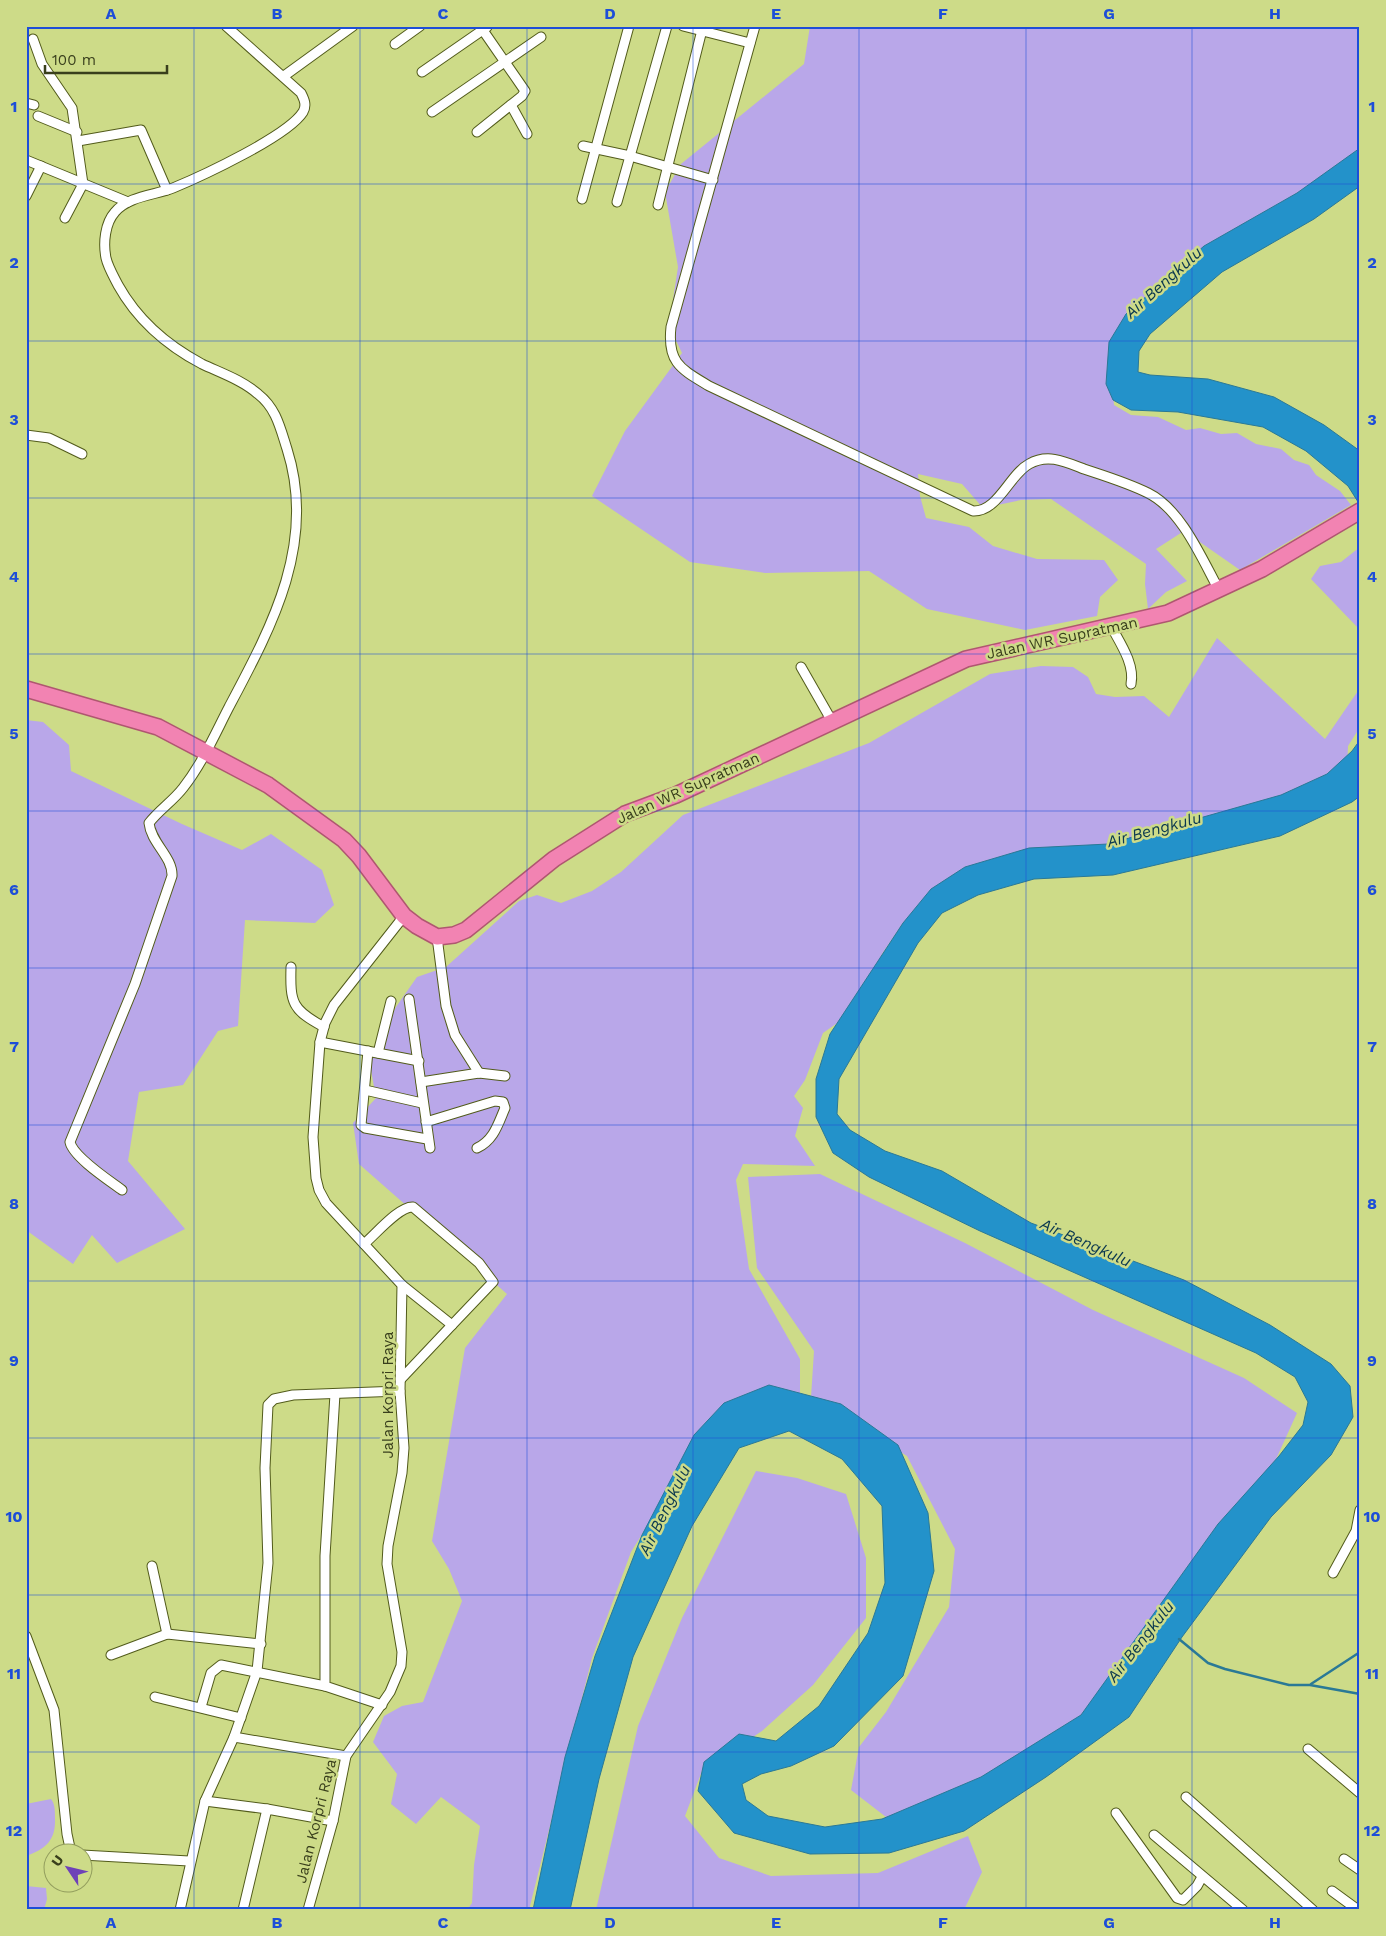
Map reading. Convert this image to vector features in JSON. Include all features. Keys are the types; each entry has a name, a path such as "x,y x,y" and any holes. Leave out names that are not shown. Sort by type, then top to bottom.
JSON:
{"highway":[{"name":"Jalan WR Supratman","path":"437,937 454,935 466,930 554,859 625,814 676,795 966,659 1168,613 1262,569 1358,512"},
{"path":"26,689 158,727 268,784 327,826 359,856 404,916 437,937"}],"street":[{"path":"122,1190 73,1150 70,1142 135,984 172,876 172,870 159,849 149,823 183,788 206,751 255,658 285,586 295,550 298,513 296,486 291,461 278,419 266,401 246,385 176,350 158,336 127,302 106,259 106,231 115,212 128,202 166,190 259,145 276,135 302,113 305,103 304,98 284,76 226,26"},
{"path":"284,76 353,26"},
{"path":"395,44 420,26"},
{"path":"582,199 629,26"},
{"path":"617,202 667,26"},
{"path":"683,26 750,43"},
{"path":"755,26 714,180 671,327 671,350 674,360 682,369 749,406 973,511 987,508 1029,464 1046,458 1062,461 1150,493 1167,508 1187,532 1219,590"},
{"path":"422,72 483,27 525,91 522,96 477,132"},
{"path":"658,204 702,30"},
{"path":"432,112 541,37"},
{"path":"33,38 42,64 72,108 83,184 65,218"},
{"path":"511,105 527,134"},
{"path":"38,116 77,137 141,130 166,190"},
{"path":"584,146 630,156 714,180"},
{"path":"26,160 128,202"},
{"path":"26,196 41,166"},
{"path":"26,436 49,438 82,454"},
{"path":"1111,626 1128,660 1133,675 1131,684"},
{"path":"801,667 833,723"},
{"path":"404,916 334,1005 324,1027 320,1042 313,1137 317,1184 326,1204 402,1285 452,1326"},
{"path":"437,937 446,1006 455,1036 478,1073"},
{"path":"291,967 290,989 297,1009 324,1027"},
{"path":"391,1001 373,1052 365,1090 362,1127 428,1144 422,1103 419,1061 409,999"},
{"path":"320,1042 419,1061"},
{"path":"421,1082 478,1073 505,1076"},
{"path":"365,1090 422,1103"},
{"path":"426,1122 496,1101 503,1102 506,1108 494,1134 486,1144 477,1148"},
{"path":"364,1244 400,1211 407,1206 413,1207 479,1263 492,1282 401,1379"},
{"name":"Jalan Korpri Raya","path":"308,1910 333,1822 346,1756 360,1733 382,1705 397,1679 401,1666 402,1652 387,1564 389,1540 402,1473 404,1448 400,1391 402,1285"},
{"path":"180,1910 205,1801 234,1737 257,1671 268,1563 265,1468 268,1405 270,1401 280,1397 400,1391"},
{"path":"325,1686 325,1556 335,1394"},
{"path":"1333,1573 1358,1532 1360,1510"},
{"path":"152,1566 167,1634"},
{"path":"111,1655 167,1634 261,1644"},
{"path":"26,1636 54,1710 69,1844"},
{"path":"201,1707 211,1673 221,1665 325,1686 382,1705"},
{"path":"155,1698 201,1707 240,1718"},
{"path":"234,1737 346,1756"},
{"path":"1308,1749 1360,1794"},
{"path":"1186,1797 1312,1910"},
{"path":"205,1801 267,1809 333,1822"},
{"path":"243,1910 267,1809"},
{"path":"1116,1813 1177,1898 1184,1900 1197,1886 1202,1877"},
{"path":"1154,1835 1243,1910"},
{"path":"92,1856 190,1861"},
{"path":"1344,1859 1360,1870"},
{"path":"1332,1892 1358,1910"}],"shaded area":[{"path":"810,26 1360,26 1360,156 1173,282 1156,286 1141,304 1112,380 1114,405 1131,415 1158,417 1186,430 1200,428 1221,434 1237,433 1256,444 1281,449 1294,460 1309,465 1316,475 1340,491 1351,505 1240,570 1184,531 1156,549 1187,581 1166,592 1148,609 1145,584 1146,564 1051,499 1021,500 983,508 962,484 918,474 920,496 926,518 969,527 993,546 1037,559 1104,560 1118,580 1100,597 1097,616 1025,630 927,609 869,571 765,573 690,562 592,496 625,431 682,353 669,326 678,267 665,192 681,164 804,64"},
{"path":"1360,547 1360,630 1311,579 1320,566 1341,562"},
{"path":"1217,638 1325,739 1360,688 1360,727 1348,746 1347,773 1313,791 923,905 903,923 882,954 866,1003 823,1033 805,1080 794,1096 803,1108 795,1136 815,1166 743,1164 736,1180 749,1269 800,1359 800,1401 703,1436 631,1552 592,1658 529,1910 467,1910 472,1903 474,1865 480,1826 441,1797 416,1824 391,1804 397,1774 373,1742 384,1716 402,1706 423,1702 462,1601 449,1569 432,1541 465,1348 507,1294 359,1164 353,1123 376,1098 369,1059 396,1007 417,977 446,967 519,901 537,895 561,903 592,891 621,872 683,815 869,743 990,674 1041,666 1073,667 1088,677 1096,694 1115,697 1144,696 1169,717"},
{"path":"26,720 43,722 69,745 71,771 182,824 242,850 271,834 322,870 334,905 315,923 245,920 238,1026 218,1031 183,1085 139,1092 128,1161 185,1229 117,1263 92,1235 73,1264 26,1230"},
{"path":"820,1174 965,1243 1093,1310 1244,1378 1297,1413 1272,1468 1105,1700 1010,1766 924,1809 886,1817 851,1790 859,1747 886,1712 949,1607 955,1549 907,1456 811,1397 814,1351 757,1268 748,1177"},
{"path":"756,1471 797,1478 846,1494 866,1558 866,1618 813,1685 762,1731 702,1771 685,1816 719,1858 771,1876 878,1873 968,1836 982,1872 964,1910 596,1910 638,1726 682,1618"},
{"path":"51,1799 54,1805 55,1826 52,1838 48,1843 42,1844 42,1848 26,1856 26,1804"},
{"path":"26,1886 42,1888 42,1894 47,1894 47,1899 44,1910 26,1910"}],"water":[{"name":"Air Bengkulu","path":"1360,148 1360,186 1314,219 1222,272 1150,334 1139,351 1138,372 1150,375 1208,379 1274,397 1324,425 1360,451 1360,505 1348,486 1306,451 1263,427 1178,412 1131,410 1113,400 1106,384 1109,342 1126,314 1204,246 1297,193"},
{"name":"Air Bengkulu","path":"1360,740 1360,796 1352,802 1280,836 1113,875 1034,879 978,895 942,913 918,943 839,1079 837,1114 850,1130 885,1151 942,1171 1031,1223 1184,1280 1270,1325 1331,1364 1350,1386 1353,1417 1331,1455 1271,1517 1182,1637 1129,1717 1046,1777 964,1831 889,1853 810,1854 734,1833 698,1791 704,1762 739,1734 776,1741 819,1706 868,1633 885,1583 882,1506 842,1459 789,1431 739,1448 692,1526 633,1657 599,1779 570,1910 533,1910 565,1757 595,1656 642,1535 694,1435 724,1403 769,1385 841,1404 898,1445 928,1513 934,1571 903,1676 834,1746 791,1766 761,1774 742,1784 746,1800 768,1816 825,1827 882,1819 981,1777 1081,1715 1218,1524 1279,1456 1303,1425 1308,1402 1295,1377 1256,1353 980,1231 869,1177 833,1153 816,1117 816,1079 830,1034 903,923 931,889 965,867 1029,848 1108,844 1281,795 1327,774 1352,751"}],"waterway":[{"path":"1179,1639 1208,1663 1225,1669 1289,1685 1310,1685 1360,1694"},
{"path":"1311,1684 1360,1652"}]}
